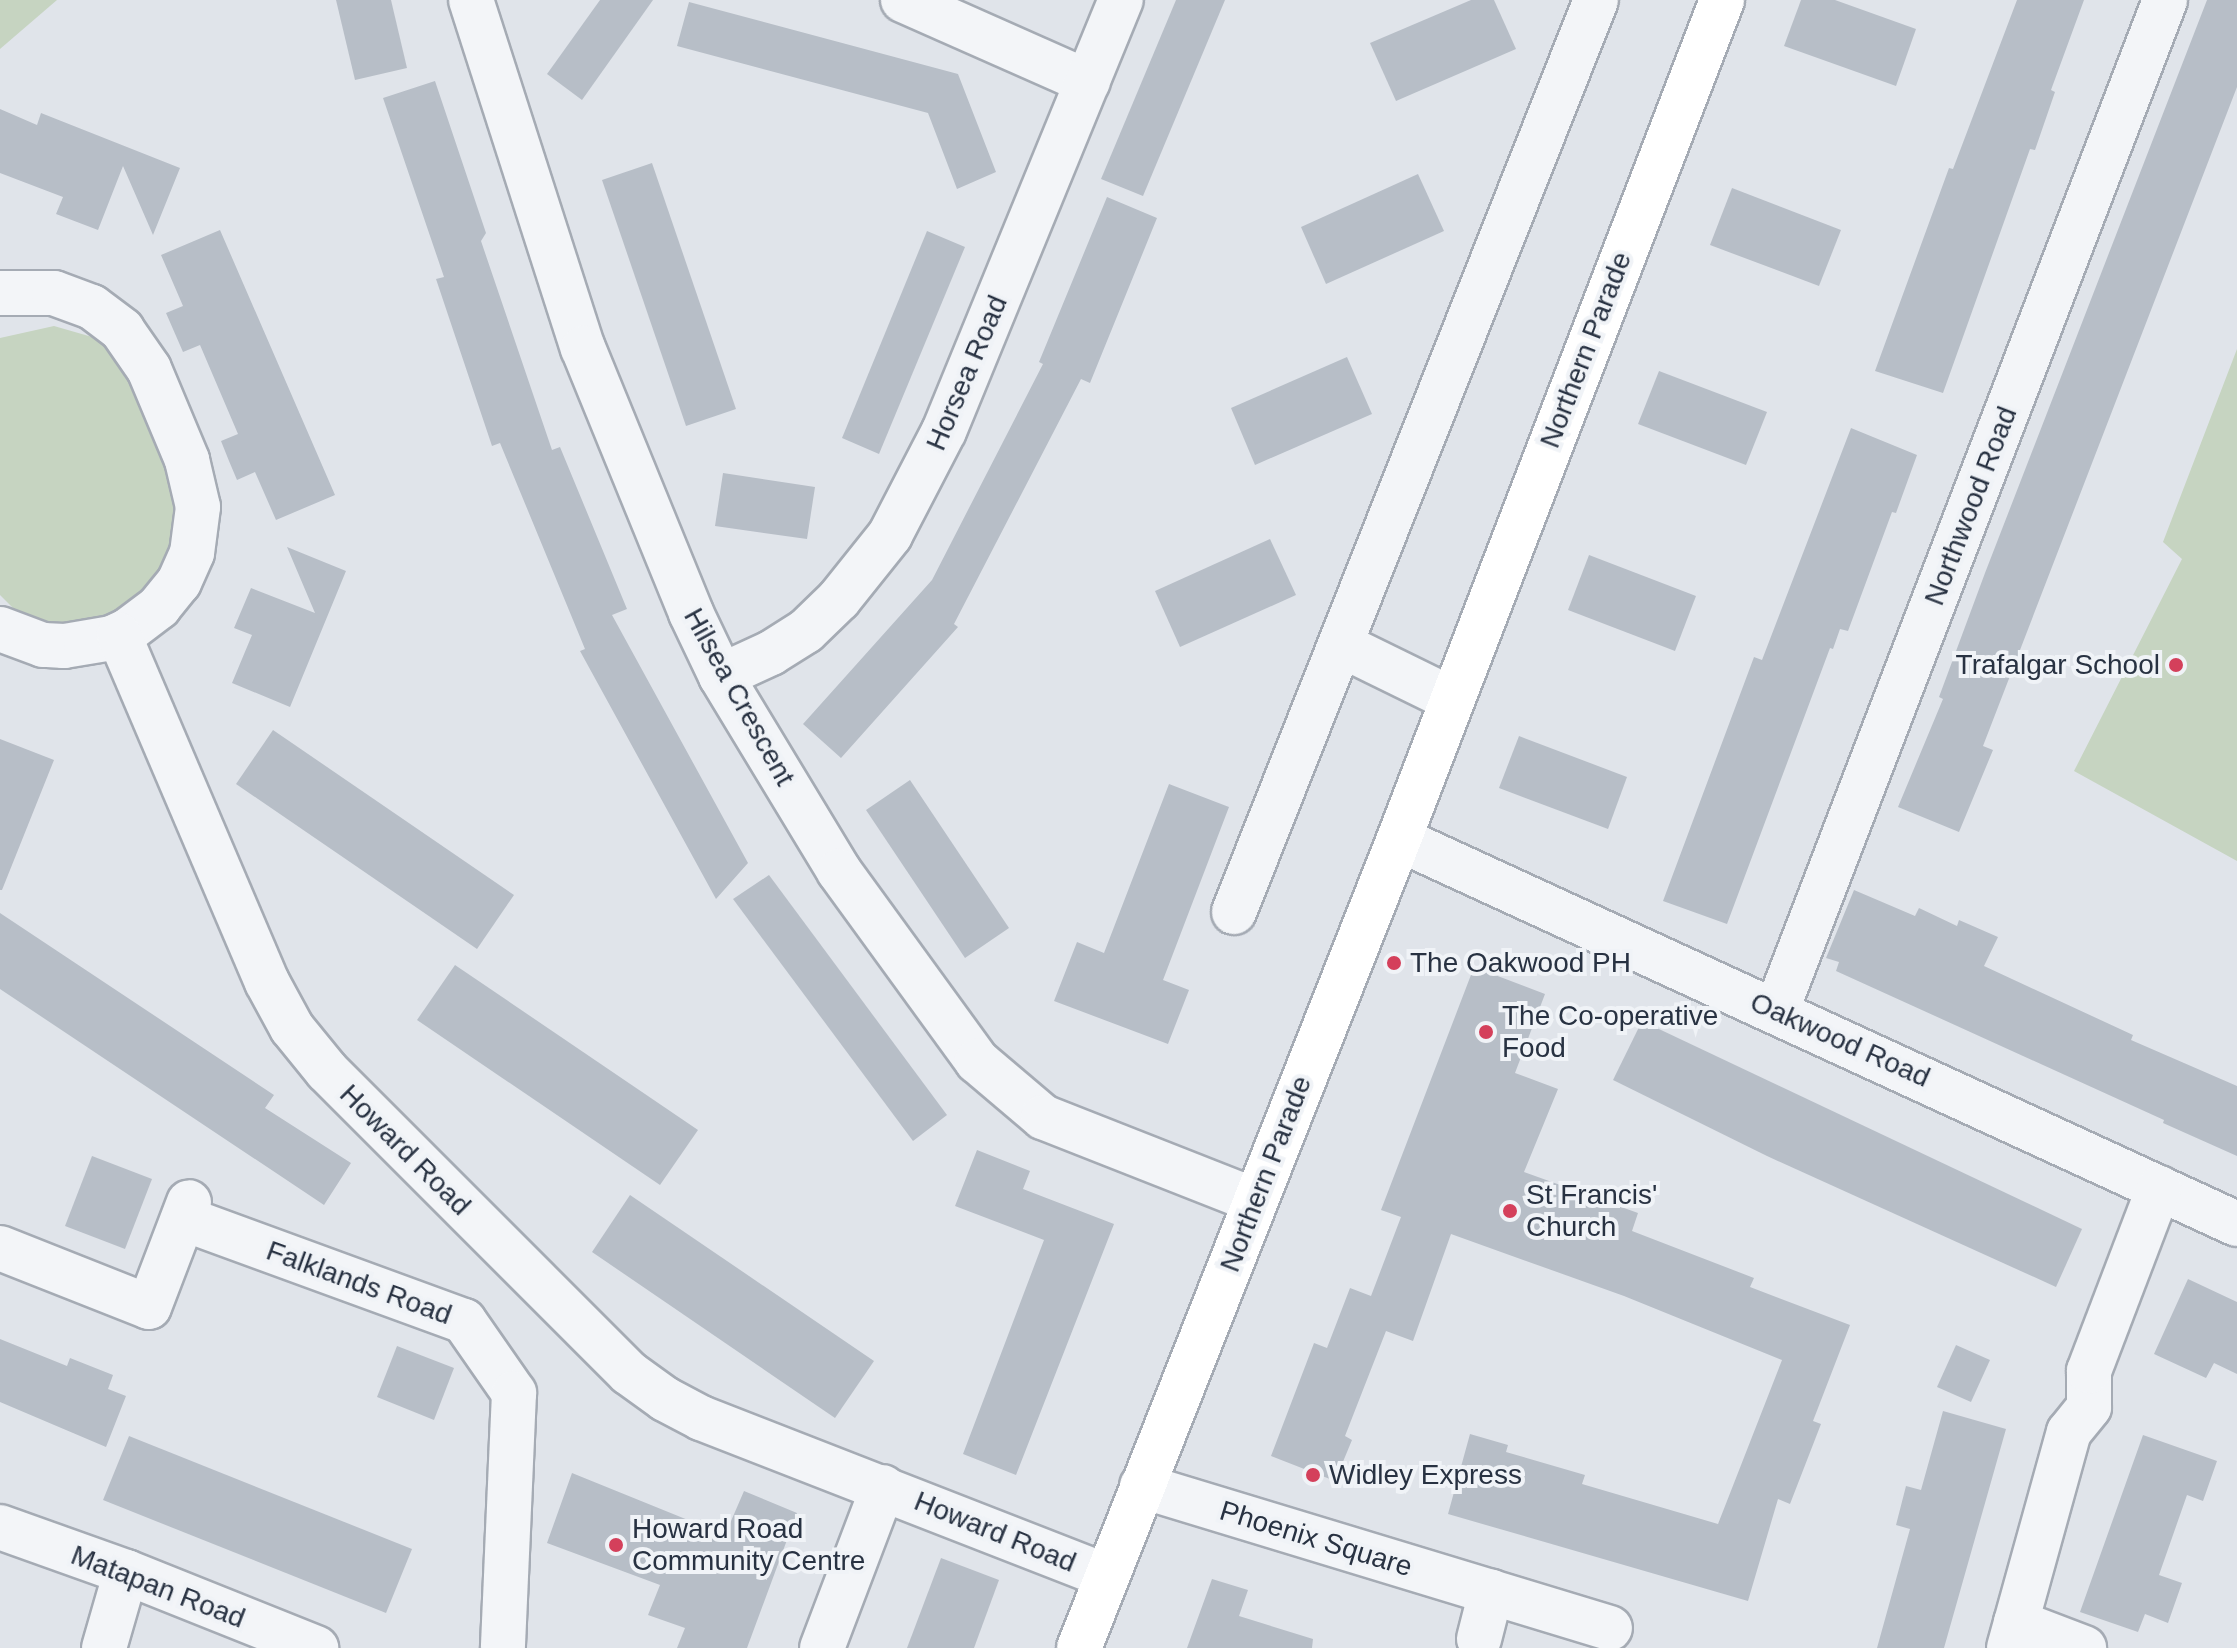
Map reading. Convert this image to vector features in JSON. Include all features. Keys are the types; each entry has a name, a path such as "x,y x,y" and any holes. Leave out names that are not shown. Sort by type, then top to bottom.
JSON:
{"main road":[{"name":"Northern Parade","path":"1079,1648 1399,839 1722,0"}],"street":[{"name":"Hilsea Crescent","path":"471,0 583,348 691,613 721,676 839,871 977,1061 1043,1117 1254,1200"},
{"path":"903,0 1088,82"},
{"name":"Horsea Road","path":"721,676 771,653 806,631 839,599 890,535 944,431 1121,0"},
{"path":"1234,912 1596,0"},
{"name":"Northwood Road","path":"1776,1012 2165,0"},
{"path":"0,293 35,290 64,296 92,307 122,330 149,369 193,477 198,523 187,567 159,607 119,635 64,646 43,645 0,629"},
{"name":"Howard Road","path":"119,635 267,982 292,1028 327,1071 629,1373 665,1399 701,1418 1107,1576"},
{"path":"1341,645 1451,699"},
{"name":"Oakwood Road","path":"1399,839 2237,1224"},
{"path":"2084,1648 2013,1635 2069,1432 2089,1407 2089,1371 2159,1188"},
{"name":"Falklands Road","path":"0,1248 149,1307 197,1214 464,1321 514,1393 503,1648"},
{"name":"Phoenix Square","path":"1142,1486 1610,1628"},
{"name":"Howard Road","path":"822,1648 883,1487"},
{"name":"Matapan Road","path":"0,1527 126,1572 316,1648"},
{"path":"104,1648 126,1572"},
{"path":"1479,1639 1491,1592"}],"green space":[{"path":"0,0 57,0 0,49"},
{"path":"54,326 106,341 133,380 180,509 176,550 159,589 123,616 65,628 18,613 0,595 0,338"},
{"name":"Trafalgar School","path":"2237,349 2237,861 2074,771 2182,559 2163,542"}],"building":[{"path":"336,0 391,0 407,68 355,80"},
{"path":"600,0 653,0 582,100 547,74"},
{"path":"1176,0 1225,0 1143,196 1101,179"},
{"path":"1471,0 1494,0 1516,49 1396,101 1370,43"},
{"path":"1801,0 1835,0 1916,29 1896,86 1784,46"},
{"path":"2017,0 2084,0 2051,90 2055,92 2035,150 2030,149 1943,393 1875,371 1949,168 1953,169"},
{"path":"2207,0 2237,0 2237,87 1983,746 1993,750 1959,832 1898,807 1943,699 1939,697 1985,573"},
{"path":"689,2 958,74 996,172 957,189 928,113 677,46"},
{"path":"435,81 486,233 481,241 552,450 560,447 627,609 612,615 748,863 716,899 580,651 585,649 500,443 492,446 436,279 444,277 383,98"},
{"path":"0,109 37,125 41,113 180,168 153,235 123,166 98,230 56,214 63,197 0,173"},
{"path":"652,163 736,409 686,426 602,180"},
{"path":"1418,174 1444,231 1326,284 1301,227"},
{"path":"1732,188 1841,230 1819,286 1710,245"},
{"path":"1107,197 1157,218 1090,383 1081,379 954,624 958,627 841,758 803,724 932,580 1043,364 1039,362"},
{"path":"220,230 335,495 276,520 255,472 237,480 221,441 238,434 200,345 183,352 166,313 183,306 161,255"},
{"path":"927,231 965,247 879,454 842,438"},
{"path":"1347,357 1372,414 1255,465 1231,408"},
{"path":"1659,371 1767,412 1746,465 1638,424"},
{"path":"1851,428 1917,455 1896,513 1892,512 1848,631 1840,629 1833,649 1830,648 1727,924 1663,901 1754,657 1762,660"},
{"path":"723,473 815,487 807,539 715,526"},
{"path":"1270,539 1296,595 1180,647 1155,591"},
{"path":"287,547 346,571 290,707 232,683 252,635 234,628 251,588 315,613"},
{"path":"1589,555 1696,596 1675,651 1568,610"},
{"path":"273,730 514,895 477,949 236,784"},
{"path":"1519,736 1627,777 1608,829 1499,788"},
{"path":"0,739 54,760 2,890 0,890"},
{"path":"910,780 1009,928 965,958 866,810"},
{"path":"1169,784 1229,807 1163,980 1189,990 1168,1044 1054,1001 1077,942 1104,953"},
{"path":"769,875 947,1115 913,1141 733,899"},
{"path":"1854,890 1915,916 1919,908 1957,926 1959,920 1998,937 1984,966 2133,1035 2131,1040 2237,1086 2237,1156 1836,971 1839,962 1826,958"},
{"path":"0,913 274,1095 265,1108 351,1163 324,1205 0,989"},
{"path":"455,965 698,1130 660,1185 417,1020"},
{"path":"1474,967 1545,994 1515,1073 1558,1089 1524,1172 1638,1213 1632,1231 1754,1278 1750,1287 1850,1325 1813,1421 1821,1424 1790,1504 1778,1499 1748,1601 1448,1514 1470,1434 1508,1445 1506,1452 1585,1475 1582,1484 1718,1524 1782,1360 1624,1296 1451,1234 1413,1341 1386,1331 1345,1436 1352,1440 1335,1481 1271,1456 1314,1343 1327,1348 1350,1288 1371,1296 1401,1217 1381,1210"},
{"path":"1642,1021 2082,1229 2056,1287 1767,1156 1613,1080"},
{"path":"977,1150 1030,1171 1023,1189 1114,1224 1016,1475 963,1454 1044,1240 955,1206"},
{"path":"92,1156 152,1179 125,1249 65,1226"},
{"path":"630,1195 874,1361 835,1418 592,1252"},
{"path":"2188,1279 2237,1302 2237,1374 2214,1363 2206,1378 2154,1354"},
{"path":"0,1339 67,1366 70,1358 113,1375 108,1389 126,1396 106,1447 0,1402"},
{"path":"1956,1345 1990,1360 1971,1402 1937,1387"},
{"path":"397,1346 454,1368 434,1420 377,1397"},
{"path":"1943,1411 2006,1429 1944,1648 1877,1648 1910,1529 1896,1525 1906,1486 1921,1490"},
{"path":"2143,1435 2217,1461 2203,1501 2187,1495 2159,1575 2182,1583 2168,1623 2145,1614 2138,1632 2080,1612"},
{"path":"129,1436 412,1549 386,1613 103,1500"},
{"path":"572,1473 725,1535 744,1491 797,1513 747,1648 677,1648 685,1628 648,1615 660,1585 547,1543"},
{"path":"941,1558 999,1580 974,1648 907,1648"},
{"path":"1212,1579 1248,1590 1239,1616 1313,1639 1312,1648 1187,1648"}],"place":[{"name":"Trafalgar School","path":"2176,665"},
{"name":"The Oakwood PH","path":"1394,963"},
{"name":"The Co-operative Food","path":"1486,1032"},
{"name":"St Francis' Church","path":"1510,1211"},
{"name":"Widley Express","path":"1313,1475"},
{"name":"Howard Road Community Centre","path":"616,1545"}]}
